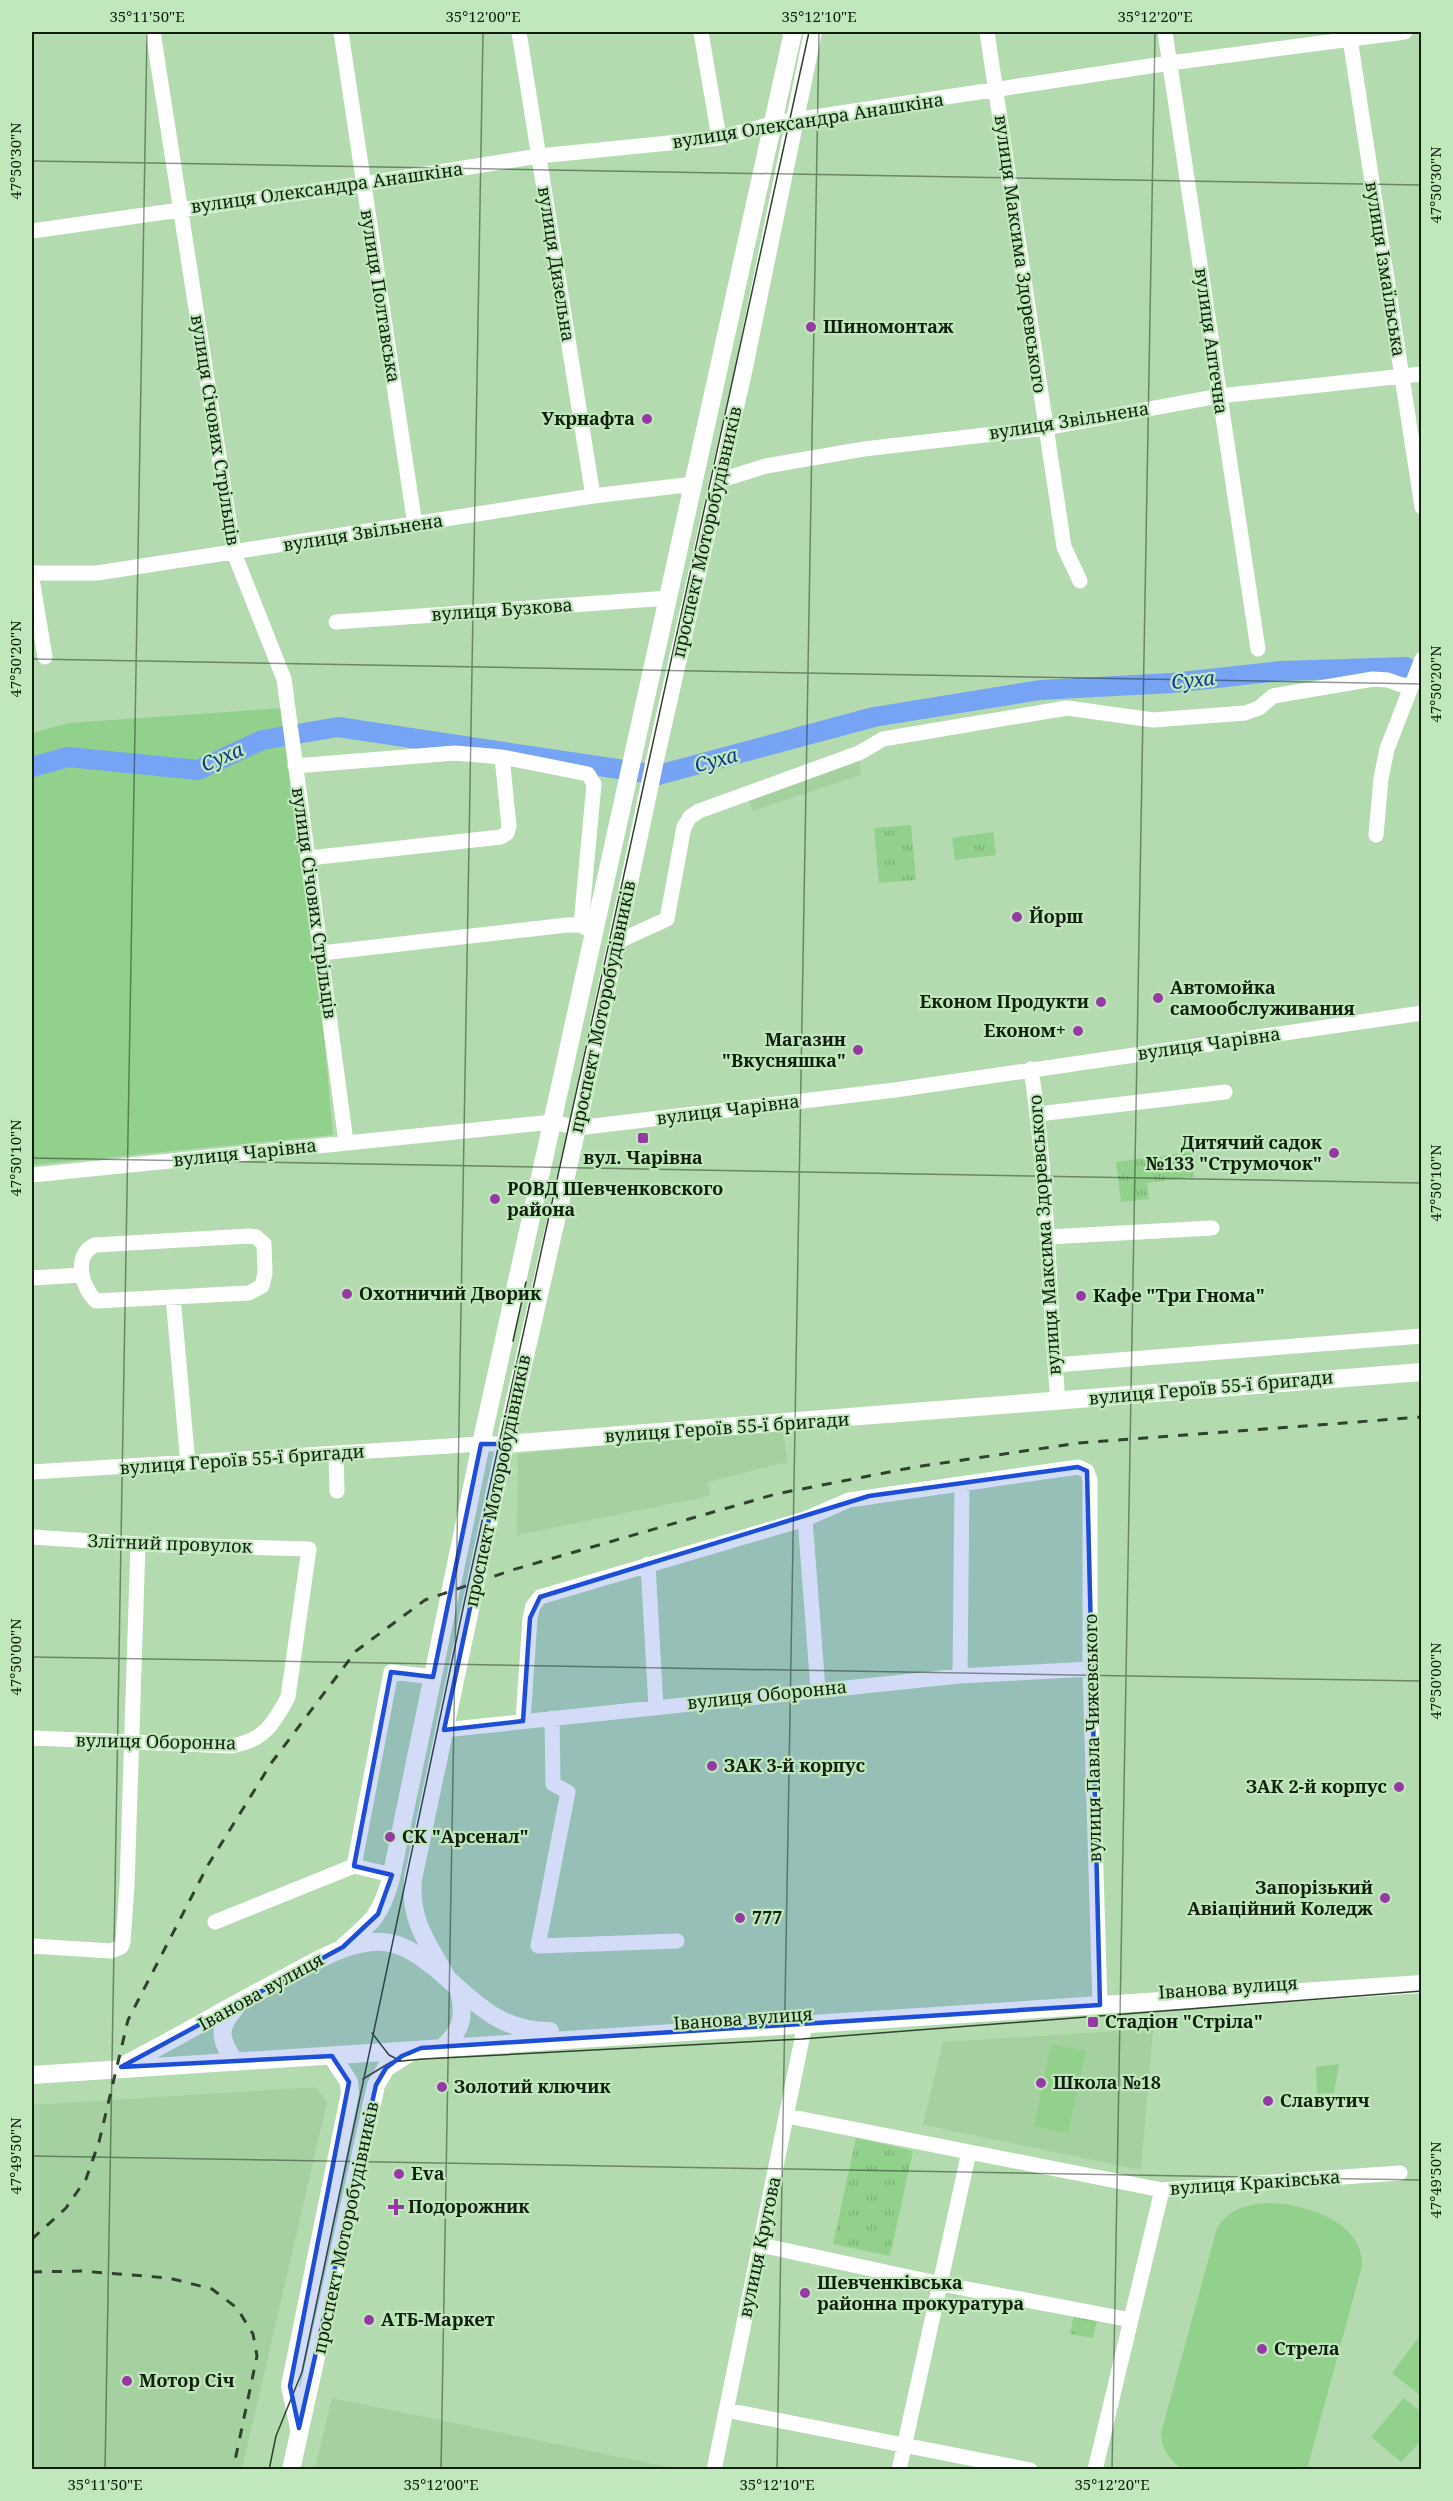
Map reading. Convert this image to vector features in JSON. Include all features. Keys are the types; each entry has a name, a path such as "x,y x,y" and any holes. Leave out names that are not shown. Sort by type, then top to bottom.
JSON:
{"main road":[{"name":"проспект Моторобудівників","path":"343,1947 378,1914 384,1905 392,1875 481,1443 553,1122 588,929 622,809 775,123 793,32"},
{"name":"проспект Моторобудівників","path":"446,1976 415,1919 411,1899 412,1879 505,1444 577,1128 655,760 718,481 813,32"},
{"name":"вулиця Героїв 55-ї бригади","path":"505,1444 1422,1372"},
{"name":"Іванова вулиця","path":"115,2068 343,1947 374,1942 397,1944 418,1954 446,1976 459,1991 506,2023 523,2029 540,2031 1422,1984"},
{"name":"Іванова вулиця","path":"32,2074 805,2024 1422,1975"},
{"path":"443,2047 457,2035 461,2018 459,1991"},
{"path":"235,2062 226,2048 222,2028 226,2019 244,1998"},
{"name":"проспект Моторобудівників","path":"291,2469 299,2428 307,2409 376,2085 392,2062 421,2048"},
{"name":"проспект Моторобудівників","path":"299,2428 290,2386 350,2093 349,2082 332,2056"},
{"path":"294,2365 306,2373 315,2368"}],"street":[{"name":"вулиця Січових Стрільців","path":"153,32 234,553 284,679 346,1142"},
{"name":"вулиця Полтавська","path":"341,32 415,525"},
{"name":"вулиця Дизельна","path":"519,32 593,496"},
{"path":"701,32 719,138"},
{"name":"вулиця Максима Здоревського","path":"987,32 1064,547 1080,581"},
{"name":"вулиця Аптечна","path":"1165,32 1258,650"},
{"name":"вулиця Олександра Анашкіна","path":"32,231 363,184 539,156 719,138 775,123 1350,36 1405,32"},
{"name":"вулиця Ізмаїльська","path":"1350,36 1422,507"},
{"name":"вулиця Звільнена","path":"718,481 765,466 864,449 1046,428 1219,396 1422,374"},
{"name":"вулиця Звільнена","path":"32,573 98,573 593,496 694,484"},
{"path":"32,579 45,657"},
{"name":"вулиця Бузкова","path":"336,622 669,598"},
{"path":"1377,835 1381,778 1387,749 1422,659"},
{"path":"617,942 667,920 684,826 690,817 745,793 859,753 883,739 1067,708 1153,720 1245,713 1259,708 1273,696 1373,679 1388,680 1410,688"},
{"path":"295,766 455,753 502,757 583,772 592,777 594,784 588,929 322,953"},
{"path":"309,858 501,837 507,833 508,826 502,757"},
{"name":"вулиця Чарівна","path":"32,1175 553,1122 577,1128 895,1090 1422,1013"},
{"name":"вулиця Максима Здоревського","path":"1031,1069 1038,1114 1058,1401"},
{"path":"1038,1114 1225,1092"},
{"path":"1048,1237 1212,1228"},
{"path":"249,1236 261,1240 264,1244 265,1280 257,1289 249,1293 96,1301 87,1291 81,1275 86,1253 95,1245 249,1236"},
{"path":"32,1278 81,1275"},
{"path":"173,1297 188,1464"},
{"path":"1055,1365 1422,1336"},
{"name":"вулиця Героїв 55-ї бригади","path":"32,1472 188,1464 481,1443 505,1444"},
{"path":"336,1454 337,1491"},
{"name":"вулиця Павла Чижевського","path":"962,1485 1078,1467 1087,1471 1090,1480 1090,1669 1100,2001"},
{"path":"523,1721 533,1606 540,1597 805,1519 849,1500 962,1485 960,1676"},
{"path":"805,1519 818,1689"},
{"name":"Злітний провулок","path":"32,1537 138,1544 309,1549"},
{"path":"32,1946 111,1951 121,1947 123,1942 127,1886 138,1544"},
{"name":"вулиця Оборонна","path":"32,1738 130,1744 231,1746 259,1737 280,1712 288,1697 309,1549"},
{"path":"648,1564 656,1707"},
{"name":"вулиця Оборонна","path":"444,1730 818,1689 960,1676 1090,1669"},
{"path":"354,1866 391,1672 433,1677"},
{"path":"552,1718 553,1784 568,1792 538,1946 677,1941"},
{"path":"215,1922 354,1866 392,1875"},
{"name":"вулиця Кругова","path":"714,2469 805,2024"},
{"name":"вулиця Краківська","path":"786,2116 1162,2190 1400,2173"},
{"path":"899,2469 969,2152"},
{"path":"1095,2469 1162,2190"},
{"path":"761,2245 941,2284 1131,2320"},
{"path":"726,2410 1030,2469"}],"highlighted area":[{"path":"481,1444 505,1444 444,1730 523,1721 530,1618 540,1597 869,1496 1078,1467 1087,1471 1100,2005 421,2048 402,2056 386,2068 376,2085 299,2428 290,2386 349,2082 332,2056 121,2067 343,1947 378,1914 392,1875 354,1866 391,1672 433,1677"}],"shaded area":[{"path":"859,753 861,775 753,811 745,793"},
{"path":"783,1428 787,1462 708,1482 710,1496 517,1535 518,1454"},
{"name":"Школа №18","path":"1153,2029 1141,2170 923,2125 943,2042"},
{"path":"316,2087 327,2102 242,2469 32,2469 32,2105"},
{"path":"332,2398 678,2469 315,2469"}],"green space":[{"path":"283,708 317,954 333,1135 32,1165 32,733 69,723"},
{"path":"911,825 916,880 879,883 874,828"},
{"path":"993,832 996,855 955,860 952,838"},
{"path":"1191,1152 1194,1177 1147,1183 1149,1199 1121,1202 1116,1162"},
{"path":"1051,2044 1086,2051 1068,2133 1034,2126"},
{"path":"1339,2064 1334,2093 1317,2094 1316,2067"},
{"path":"856,2138 913,2151 890,2256 833,2244"},
{"name":"Стрела","path":"1263,2203 1294,2206 1327,2217 1353,2237 1360,2250 1362,2266 1307,2469 1182,2469 1167,2453 1161,2433 1217,2228 1226,2217 1237,2210"},
{"path":"1074,2315 1097,2320 1093,2338 1070,2334"},
{"path":"1421,2334 1421,2396 1392,2373"},
{"path":"1404,2398 1421,2412 1422,2440 1401,2462 1371,2437"}],"waterway":[{"name":"Суха","path":"32,767 68,757 198,770 262,740 338,727 658,775 874,717 1040,690 1172,683 1281,671 1406,667"}],"tram line":[{"path":"269,2470 276,2436 302,2372 468,1585 809,32"},
{"path":"513,1341 526,1282"},
{"path":"363,2079 391,2062 423,2059 802,2039 1422,1991"},
{"path":"372,2033 389,2055 401,2061"}],"railway":[{"path":"32,2239 66,2208 86,2179 99,2142 128,2020 208,1865 272,1762 356,1651 425,1600 512,1570 776,1494 915,1467 1079,1443 1422,1417"},
{"path":"32,2272 81,2271 169,2278 212,2289 237,2308 253,2334 257,2356 233,2470"}],"place":[{"name":"Шиномонтаж","path":"811,327"},
{"name":"Укрнафта","path":"647,419"},
{"name":"Йорш","path":"1017,917"},
{"name":"Автомойка самообслуживания","path":"1158,998"},
{"name":"Економ Продукти","path":"1101,1002"},
{"name":"Економ+","path":"1078,1031"},
{"name":"Магазин \"Вкусняшка\"","path":"858,1050"},
{"name":"вул. Чарівна","path":"643,1138"},
{"name":"Дитячий садок №133 \"Струмочок\"","path":"1334,1153"},
{"name":"РОВД Шевченковского района","path":"495,1199"},
{"name":"Охотничий Дворик","path":"347,1294"},
{"name":"Кафе \"Три Гнома\"","path":"1081,1296"},
{"name":"ЗАК 3-й корпус","path":"712,1766"},
{"name":"ЗАК 2-й корпус","path":"1399,1787"},
{"name":"СК \"Арсенал\"","path":"390,1837"},
{"name":"Запорізький Авіаційний Коледж","path":"1385,1898"},
{"name":"777","path":"740,1918"},
{"name":"Стадіон \"Стріла\"","path":"1093,2022"},
{"name":"Школа №18","path":"1041,2083"},
{"name":"Золотий ключик","path":"442,2087"},
{"name":"Славутич","path":"1268,2101"},
{"name":"Eva","path":"399,2174"},
{"name":"Подорожник","path":"396,2207"},
{"name":"Шевченківська районна прокуратура","path":"805,2293"},
{"name":"АТБ-Маркет","path":"369,2320"},
{"name":"Стрела","path":"1262,2349"},
{"name":"Мотор Січ","path":"127,2381"}]}
